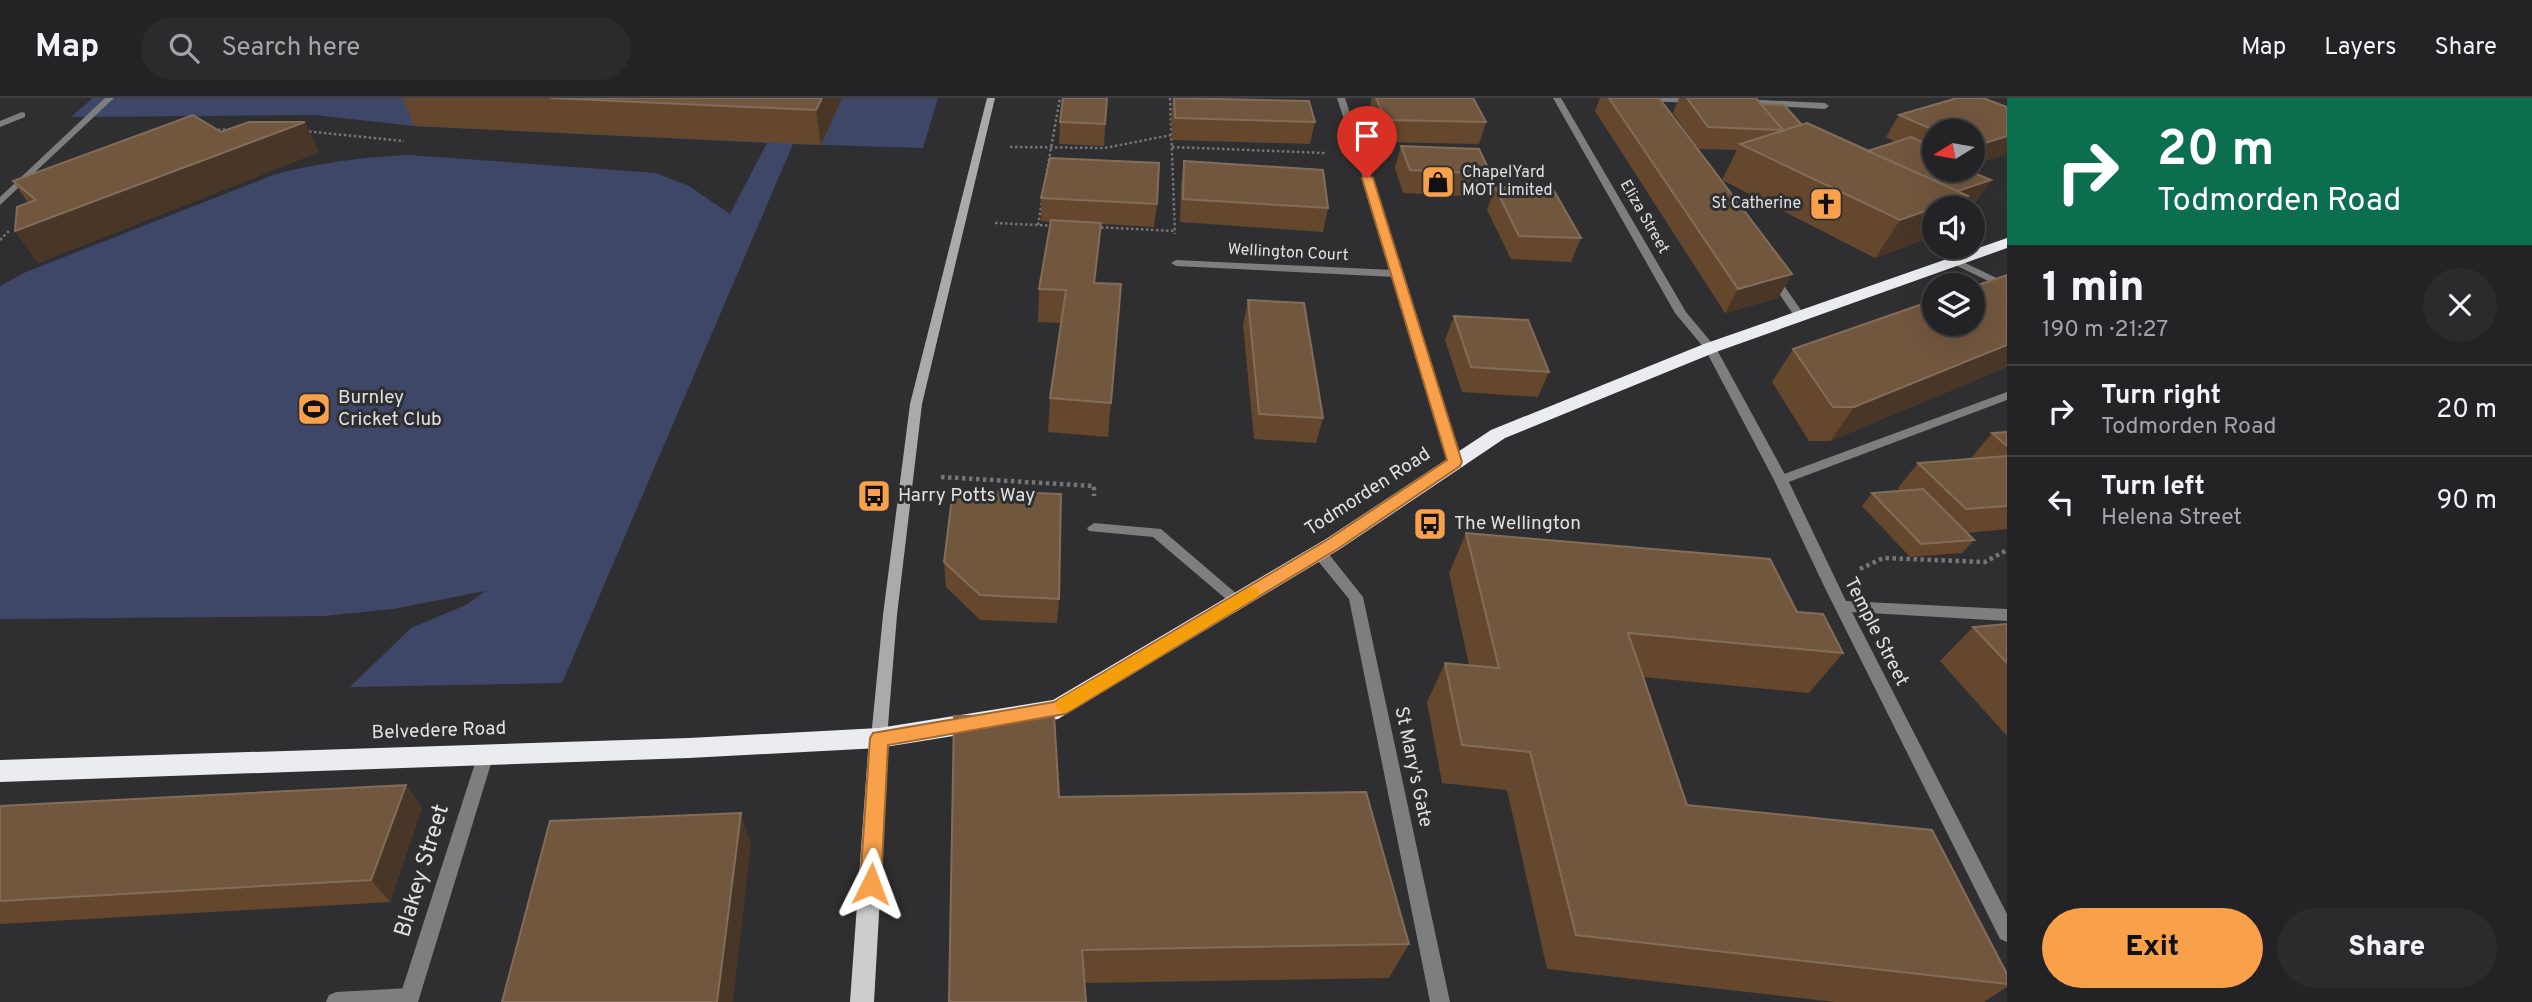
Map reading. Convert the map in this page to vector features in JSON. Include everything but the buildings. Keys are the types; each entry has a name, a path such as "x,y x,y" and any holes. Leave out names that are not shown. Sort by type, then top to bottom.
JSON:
{"highway":[{"name":"Todmorden Road","path":"879,738 1058,709 1319,552 1498,434 1710,348 2007,243"},
{"name":"Belvedere Road","path":"0,771 689,748 879,738"}],"main road":[{"path":"862,1002 879,738"}],"street":[{"path":"0,202 110,98"},
{"path":"879,738 890,615 916,404 991,98"},
{"path":"1341,98 1399,274 1455,462"},
{"name":"Eliza Street","path":"1557,98 1681,313 1710,348"},
{"path":"1641,98 1704,101"},
{"path":"1649,98 1657,110"},
{"path":"1731,102 1742,100 1825,106 1818,98"},
{"path":"0,124 22,115"},
{"path":"1957,262 2007,287"},
{"name":"Wellington Court","path":"1176,263 1399,274"},
{"path":"1768,270 1799,315"},
{"name":"Temple Street","path":"1710,348 1781,480 1830,584 2007,933"},
{"path":"1781,480 2007,396"},
{"path":"1094,528 1156,532 1238,601"},
{"name":"St Mary's Gate","path":"1319,552 1356,597 1440,1002"},
{"path":"1841,606 2007,615"},
{"name":"Blakey Street","path":"409,1000 486,754"},
{"path":"336,1002 409,1000"}],"path":[{"path":"1044,187 1060,98"},
{"path":"1170,98 1176,263"},
{"path":"210,130 242,129"},
{"path":"300,130 404,141"},
{"path":"981,146 1105,148 1171,135"},
{"path":"1172,147 1360,155"},
{"path":"1038,225 1042,199"},
{"path":"962,221 1065,226"},
{"path":"1093,227 1175,231"},
{"path":"0,240 9,231"},
{"path":"908,474 1094,486 1094,528"},
{"path":"1830,584 1884,558 1985,562 2007,550"}],"shaded area":[{"name":"Burnley Cricket Club","path":"93,98 938,98 923,148 793,144 562,683 350,687 411,628 466,605 485,591 393,609 324,616 0,619 0,286 26,272 273,175 374,157 409,155 656,173 689,186 730,214 767,143 414,126 314,115 71,117"}],"slow traffic":[{"path":"1064,705 1251,593"}],"place":[{"name":"ChapelYard MOT Limited","path":"1438,182"},
{"name":"St Catherine","path":"1826,204"},
{"name":"Burnley Cricket Club","path":"314,409"},
{"name":"Harry Potts Way","path":"874,496"},
{"name":"The Wellington","path":"1430,524"}],"route":[{"path":"871,884 879,738 1058,709 1333,544 1455,462 1399,274 1367,178"}]}
